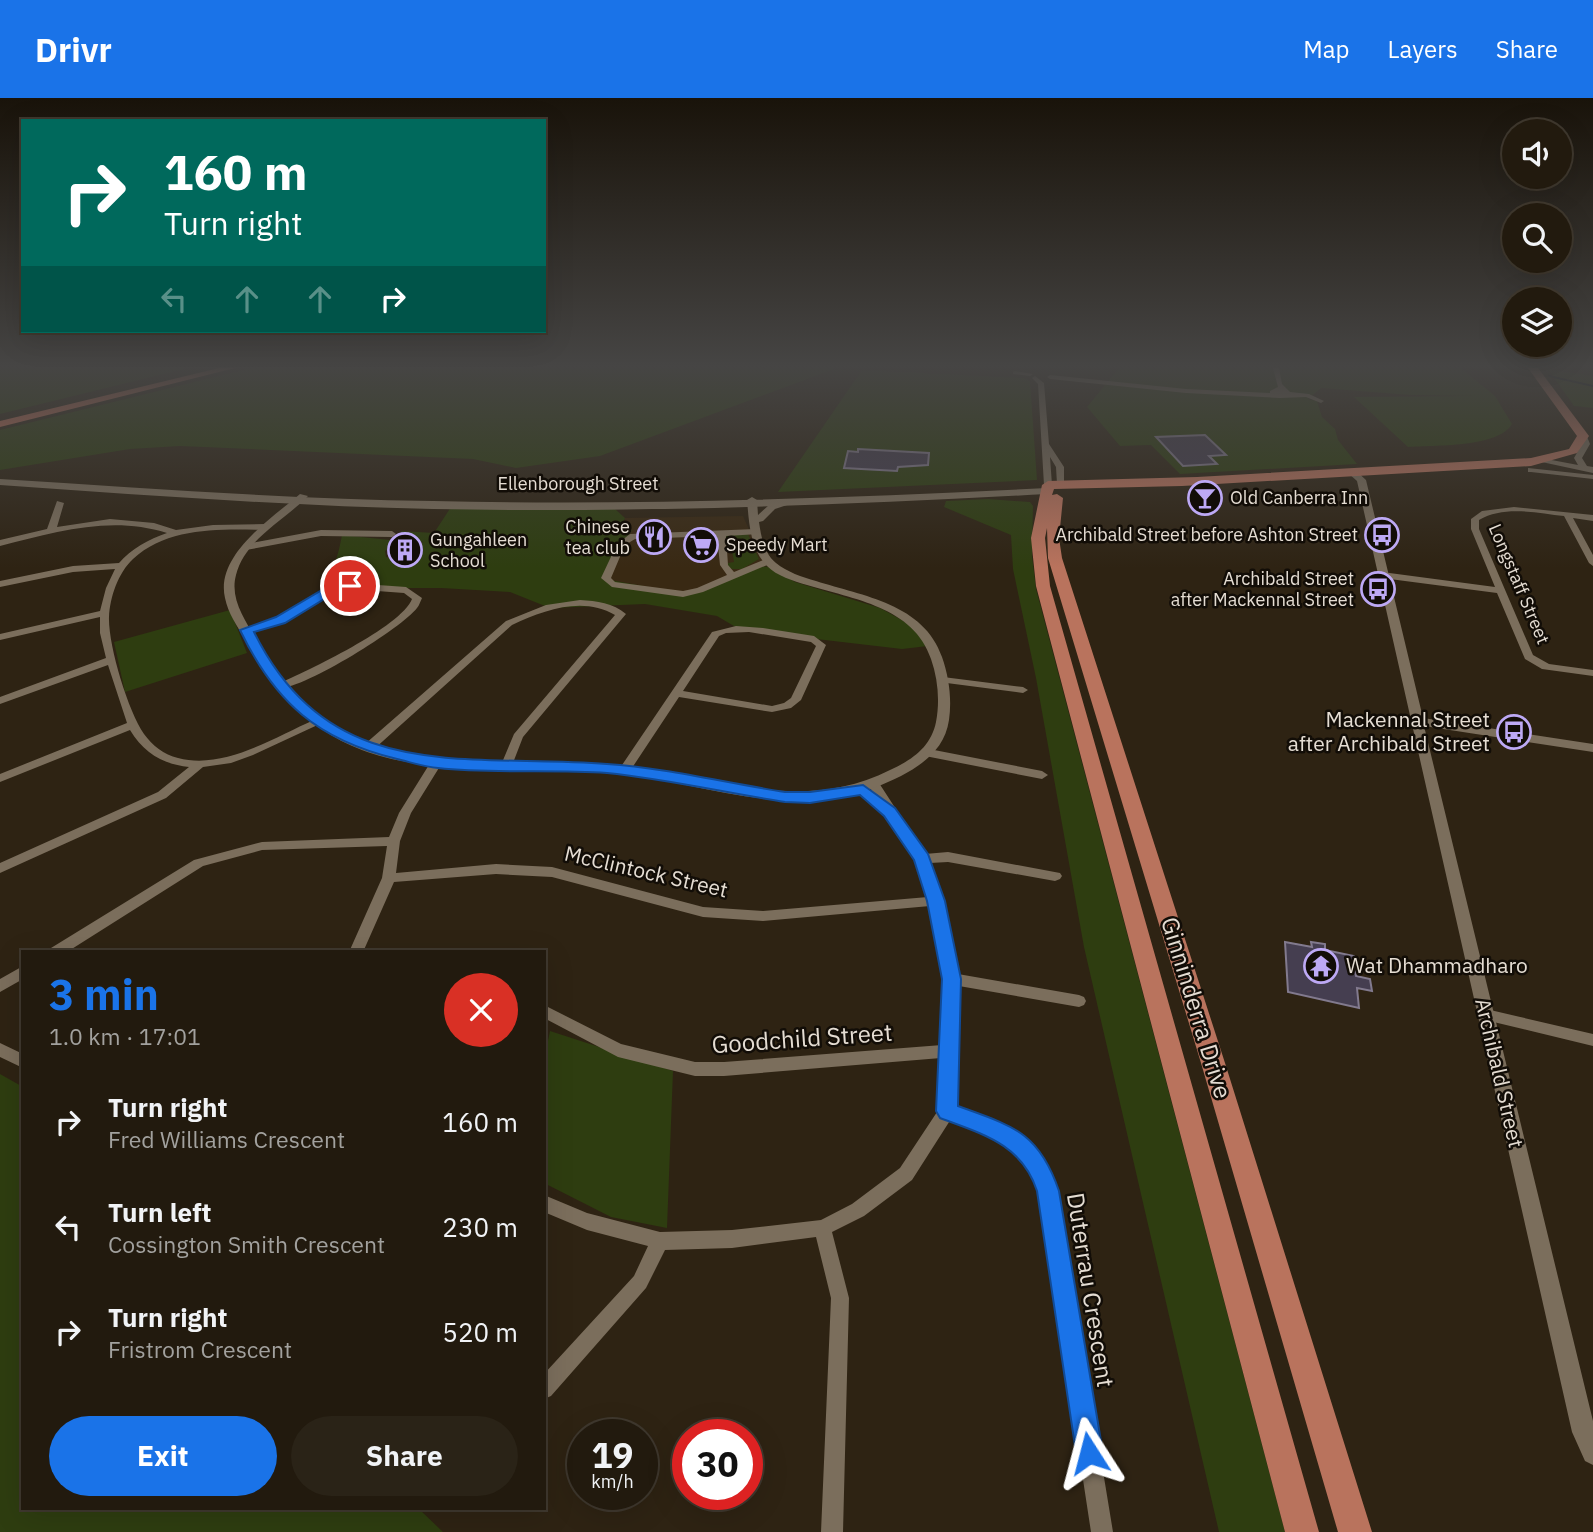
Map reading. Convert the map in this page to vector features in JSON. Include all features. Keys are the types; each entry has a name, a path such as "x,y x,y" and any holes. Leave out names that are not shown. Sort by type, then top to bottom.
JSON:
{"main road":[{"path":"1549,456 1566,441 1568,435"},
{"path":"1055,484 1109,487 1461,466 1573,451 1583,436"},
{"path":"1055,484 1196,481"},
{"name":"Ellenborough Street","path":"0,482 511,506 733,504 756,501 788,503 1011,493 1055,484"},
{"name":"Ellenborough Street","path":"296,498 482,502 756,501 1055,484"},
{"name":"Ginninderra Drive","path":"1055,484 1039,523 1043,586 1302,1532"},
{"name":"Ginninderra Drive","path":"1055,484 1052,538 1060,575 1213,1063 1355,1532"},
{"path":"1060,575 1061,514 1072,499 1109,487"},
{"path":"1011,493 1035,501 1039,523"}],"street":[{"path":"1046,435 1055,484"},
{"path":"1583,436 1586,444 1578,458 1583,465"},
{"path":"1047,446 1055,484"},
{"path":"1549,456 1593,469"},
{"path":"1549,456 1593,469"},
{"path":"1531,470 1593,477"},
{"name":"Archibald Street","path":"1348,471 1362,488 1584,1432 1593,1453"},
{"path":"296,498 246,547 233,568 229,590 263,664 318,722 369,747 436,763 624,771 785,797 810,797 869,788 929,752 942,727 943,680 935,646 930,636 906,617 884,606 792,576 769,561 756,532 756,501"},
{"path":"51,531 60,503"},
{"path":"756,518 772,507 788,503"},
{"path":"733,504 756,518"},
{"name":"Longstaff Street","path":"1567,515 1490,509 1475,519 1475,529 1529,657 1546,667 1593,673"},
{"path":"1567,515 1593,518"},
{"path":"1567,515 1593,563"},
{"path":"0,542 51,531 117,522 138,522 175,533"},
{"path":"265,527 213,526 175,533 149,544 122,566 104,613 111,660 132,725 150,750 175,762 200,764 258,750 318,722"},
{"path":"756,532 645,534 630,537 621,544 606,578 612,584 682,594 700,590 769,561"},
{"path":"246,547 321,533 392,534"},
{"path":"720,533 724,565 732,576"},
{"path":"0,583 73,569 122,566"},
{"path":"1382,575 1501,591"},
{"path":"246,630 281,620 335,589 350,586 406,590 417,598 414,606 365,645 282,686"},
{"path":"369,747 509,623 522,616 570,604 613,607 621,614 518,736 507,765"},
{"path":"0,637 104,613"},
{"path":"624,771 715,634 723,629 814,639 821,645 796,700 787,706 772,709 677,694"},
{"path":"0,701 111,660"},
{"path":"943,680 1023,690"},
{"path":"1417,722 1593,748"},
{"path":"0,778 132,725"},
{"path":"929,752 1042,775"},
{"path":"358,950 388,878 394,841 405,813 436,763"},
{"path":"0,869 162,795 200,764"},
{"path":"546,1204 587,1222 660,1241 732,1239 822,1228 858,1210 906,1174 947,1111 952,979 936,901 922,859 890,812 869,788"},
{"path":"59,950 199,863 261,846 394,841"},
{"path":"922,859 948,857 1055,876"},
{"name":"McClintock Street","path":"388,878 496,869 552,872 703,912 763,916 936,901"},
{"path":"0,986 21,973"},
{"path":"952,979 1079,1002"},
{"name":"Goodchild Street","path":"546,1012 618,1050 695,1069 950,1051"},
{"path":"1486,1015 1593,1040"},
{"path":"0,1050 21,1060"},
{"name":"Duterrau Crescent","path":"947,1111 999,1130 1024,1149 1040,1167 1048,1191 1102,1532"},
{"path":"822,1228 840,1298 832,1532"},
{"path":"546,1387 640,1282 660,1241"}],"shaded area":[{"path":"743,516 763,561 686,594 605,579 631,530 621,530 625,518"}],"green space":[{"path":"0,435 657,435 600,456 516,468 473,459 180,446 130,449 0,470"},
{"path":"817,435 1034,435 1037,480 778,492"},
{"path":"1111,435 1337,435 1357,464 1180,474 1151,445 1120,446"},
{"path":"1395,435 1499,435 1464,444 1408,447"},
{"path":"988,499 1030,502 1033,506 1032,556 1036,589 1285,1532 1219,1532 1084,947 1036,678 1013,569 1011,535 944,507 946,501"},
{"path":"451,507 615,509 625,518 621,529 632,530 605,579 686,594 759,566 769,567 795,582 880,608 909,624 928,646 902,649 739,629 717,616 645,604 550,608 510,592 441,588 331,588 320,584 335,562 342,535 390,540 396,543 385,551 386,557 402,561 423,542 395,539 402,531 434,533"},
{"path":"730,534 748,534 759,559 742,569 728,566 728,563 734,562 730,541 724,541 724,537"},
{"path":"230,610 247,653 125,692 114,642"},
{"path":"550,1031 673,1071 667,1228 611,1217 546,1184 546,1050"},
{"path":"0,1074 21,1086 21,1510 420,1510 443,1532 0,1532"}],"building":[{"path":"1205,435 1226,455 1209,456 1217,464 1183,466 1156,437"},
{"path":"858,449 929,453 928,465 898,467 897,471 844,468 848,451 858,452"},
{"name":"Wat Dhammadharo","path":"1285,942 1312,947 1311,942 1325,944 1325,950 1354,956 1356,976 1370,979 1372,991 1357,988 1359,1008 1288,992"}],"place":[{"name":"Old Canberra Inn","path":"1205,498"},
{"name":"Archibald Street before Ashton Street","path":"1382,535"},
{"name":"Chinese tea club","path":"654,537"},
{"name":"Speedy Mart","path":"701,545"},
{"name":"Gungahleen School","path":"405,550"},
{"name":"Archibald Street after Mackennal Street","path":"1378,589"},
{"name":"Mackennal Street after Archibald Street","path":"1514,732"},
{"name":"Wat Dhammadharo","path":"1321,966"}],"route":[{"path":"350,586 327,592 281,620 246,630 263,664 282,686 318,722 348,739 420,761 436,763 608,769 785,797 810,797 863,790 890,812 922,859 936,901 952,979 947,1111 999,1130 1024,1149 1040,1167 1048,1191 1089,1453"}]}
